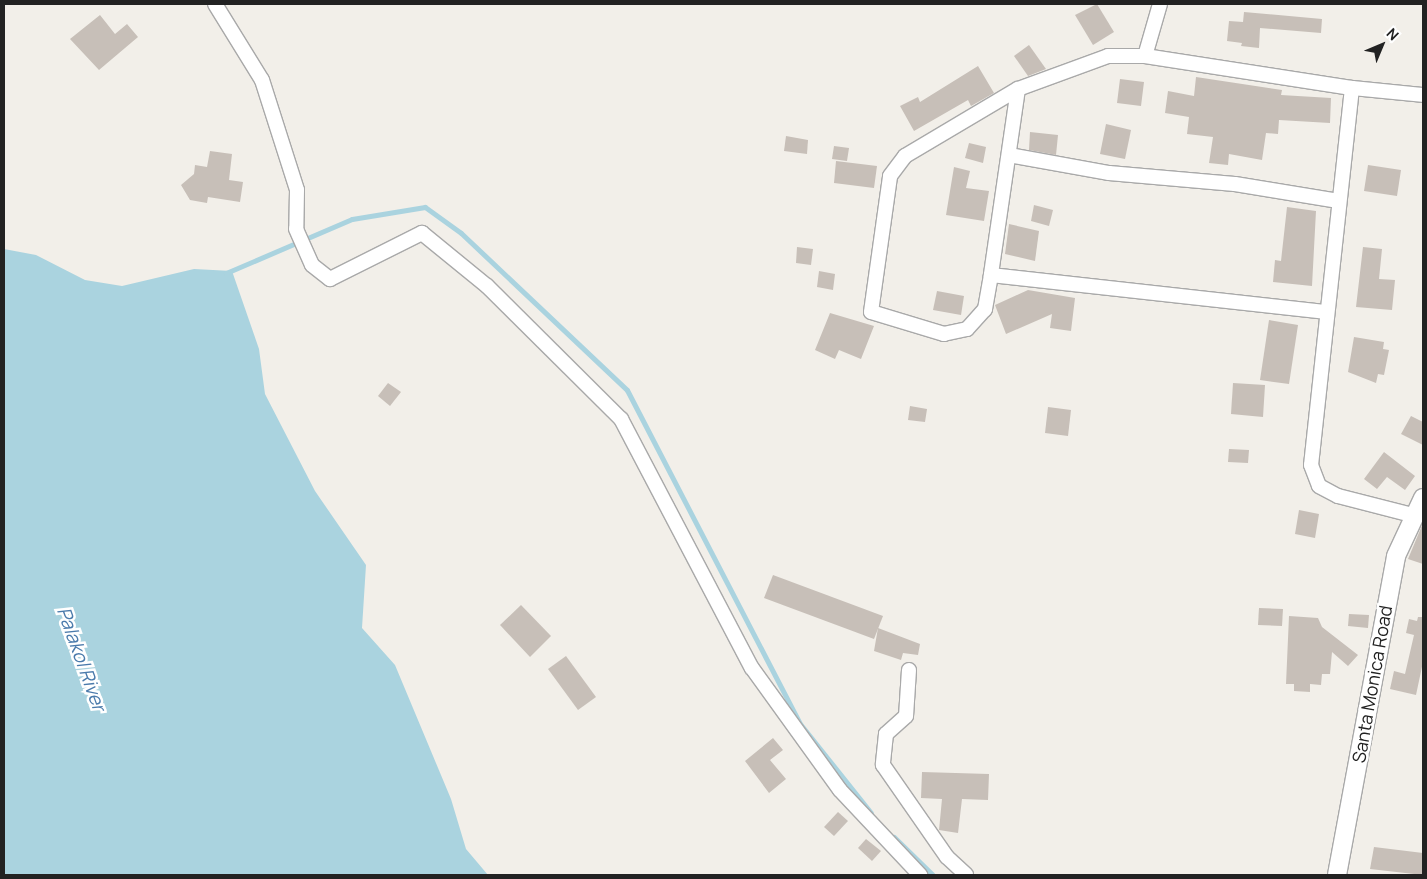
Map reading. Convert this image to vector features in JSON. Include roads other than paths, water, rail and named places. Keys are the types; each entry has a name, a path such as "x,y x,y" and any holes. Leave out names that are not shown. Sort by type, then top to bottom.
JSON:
{"street":[{"path":"215,4 262,80 297,190 296,229 312,265 330,279 422,233 487,286 622,419 752,668 840,790 920,875"},
{"path":"1145,56 1160,4"},
{"path":"1018,89 986,309 967,329 944,334 871,312 890,176 905,156 1018,89 1108,56 1145,56 1352,88 1423,95"},
{"path":"1352,88 1311,465 1319,486 1338,496 1412,515"},
{"path":"1009,155 1109,173 1236,184 1339,201"},
{"path":"990,275 1327,312"},
{"name":"Santa Monica Road","path":"1337,875 1396,556 1412,515 1423,498"},
{"path":"909,670 906,716 886,734 883,765 947,857 966,875"}],"water":[{"name":"Palakol River","path":"4,249 36,255 85,280 122,286 194,269 232,271 259,349 265,394 315,491 366,565 362,628 395,665 451,799 466,849 488,875 4,875"}],"waterway":[{"path":"226,273 352,219 425,207 461,233 627,390 801,725 871,813"},
{"path":"894,837 933,875"}]}
